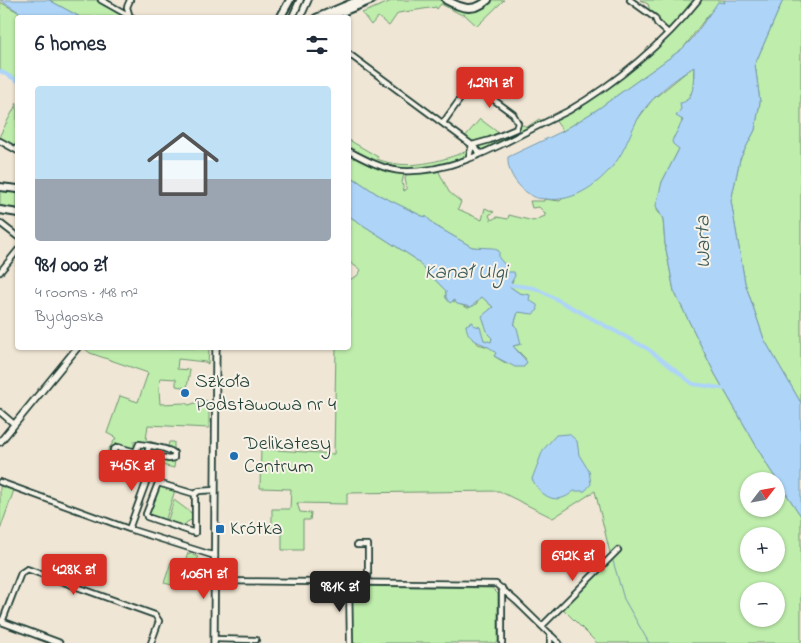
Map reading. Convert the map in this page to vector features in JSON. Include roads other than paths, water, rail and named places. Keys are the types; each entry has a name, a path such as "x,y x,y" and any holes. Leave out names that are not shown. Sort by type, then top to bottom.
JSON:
{"main road":[{"path":"282,15 290,0"},
{"path":"329,15 359,0"},
{"path":"329,15 372,0"},
{"path":"446,0 462,7 474,8 488,0"},
{"path":"453,0 462,7"},
{"path":"0,187 15,189"},
{"path":"0,210 15,212"}],"street":[{"path":"101,0 128,15"},
{"path":"130,0 128,6 131,15"},
{"path":"293,15 300,0"},
{"path":"301,15 308,0"},
{"path":"630,0 655,18 657,23 668,33"},
{"path":"351,152 370,162 400,171 438,168 486,152 583,101 636,62 668,33 698,0"},
{"path":"351,55 472,144 480,153"},
{"path":"444,123 468,88 475,86 513,114 518,123 516,128 490,140 472,144"},
{"path":"0,141 15,149"},
{"path":"468,158 472,144"},
{"path":"0,223 15,235"},
{"path":"0,272 15,254"},
{"path":"0,442 75,350"},
{"path":"216,350 214,641 256,640"},
{"path":"0,412 14,424"},
{"path":"132,460 139,444 171,450 174,453 174,458 170,459 147,454 149,446"},
{"path":"136,452 118,447 113,450 114,454 132,460 133,464 148,477"},
{"path":"129,529 149,474 158,477 158,483 146,514 147,517 193,534 196,530 196,494"},
{"path":"0,482 129,529 215,556"},
{"path":"158,483 196,494 200,491 215,490"},
{"path":"357,545 368,545 368,583"},
{"path":"542,626 618,550"},
{"path":"59,643 1,622 21,573 27,569 155,615 159,621 151,643"},
{"path":"214,581 496,584 559,643"},
{"path":"349,583 350,643"},
{"path":"502,588 502,643"},
{"path":"550,634 550,643"}],"water":[{"path":"0,0 49,0 76,15 24,15"},
{"name":"Warta","path":"724,0 783,0 755,64 760,102 755,130 740,159 731,201 745,283 764,339 801,403 801,516 785,492 785,472 772,472 769,468 715,374 674,291 665,244 663,219 656,206 662,182 679,149 672,141 683,120 676,116 681,109 680,103 689,99 693,89 694,67 673,81 648,105 639,117 618,159 604,176 587,189 567,198 533,197 517,183 508,163 508,157 563,131 598,109 682,49 692,39 718,2 725,3"},
{"name":"Kanał Ulgi","path":"351,176 377,194 427,217 434,225 472,247 493,248 499,251 499,258 505,265 504,272 514,272 515,276 509,286 519,293 530,295 529,300 537,305 538,310 533,314 518,312 514,325 517,328 521,344 513,346 527,362 524,367 515,367 494,356 496,353 473,339 467,331 466,325 473,322 473,325 480,327 484,340 491,342 492,338 488,334 482,316 493,307 482,297 471,307 457,304 454,300 450,303 446,298 446,291 414,258 351,217"},
{"path":"569,434 577,441 579,455 589,471 591,484 585,491 574,491 562,498 550,498 540,491 532,479 543,450 556,435"}],"waterway":[{"path":"0,71 15,79"},
{"name":"Kanał Ulgi","path":"505,284 534,288 545,293 648,349 693,384 727,389"},
{"path":"613,561 624,599 649,643"}],"place":[{"name":"Szkoła Podstawowa nr 4","path":"185,393"},
{"name":"Delikatesy Centrum","path":"234,456"},
{"name":"Krótka","path":"220,529"}]}
